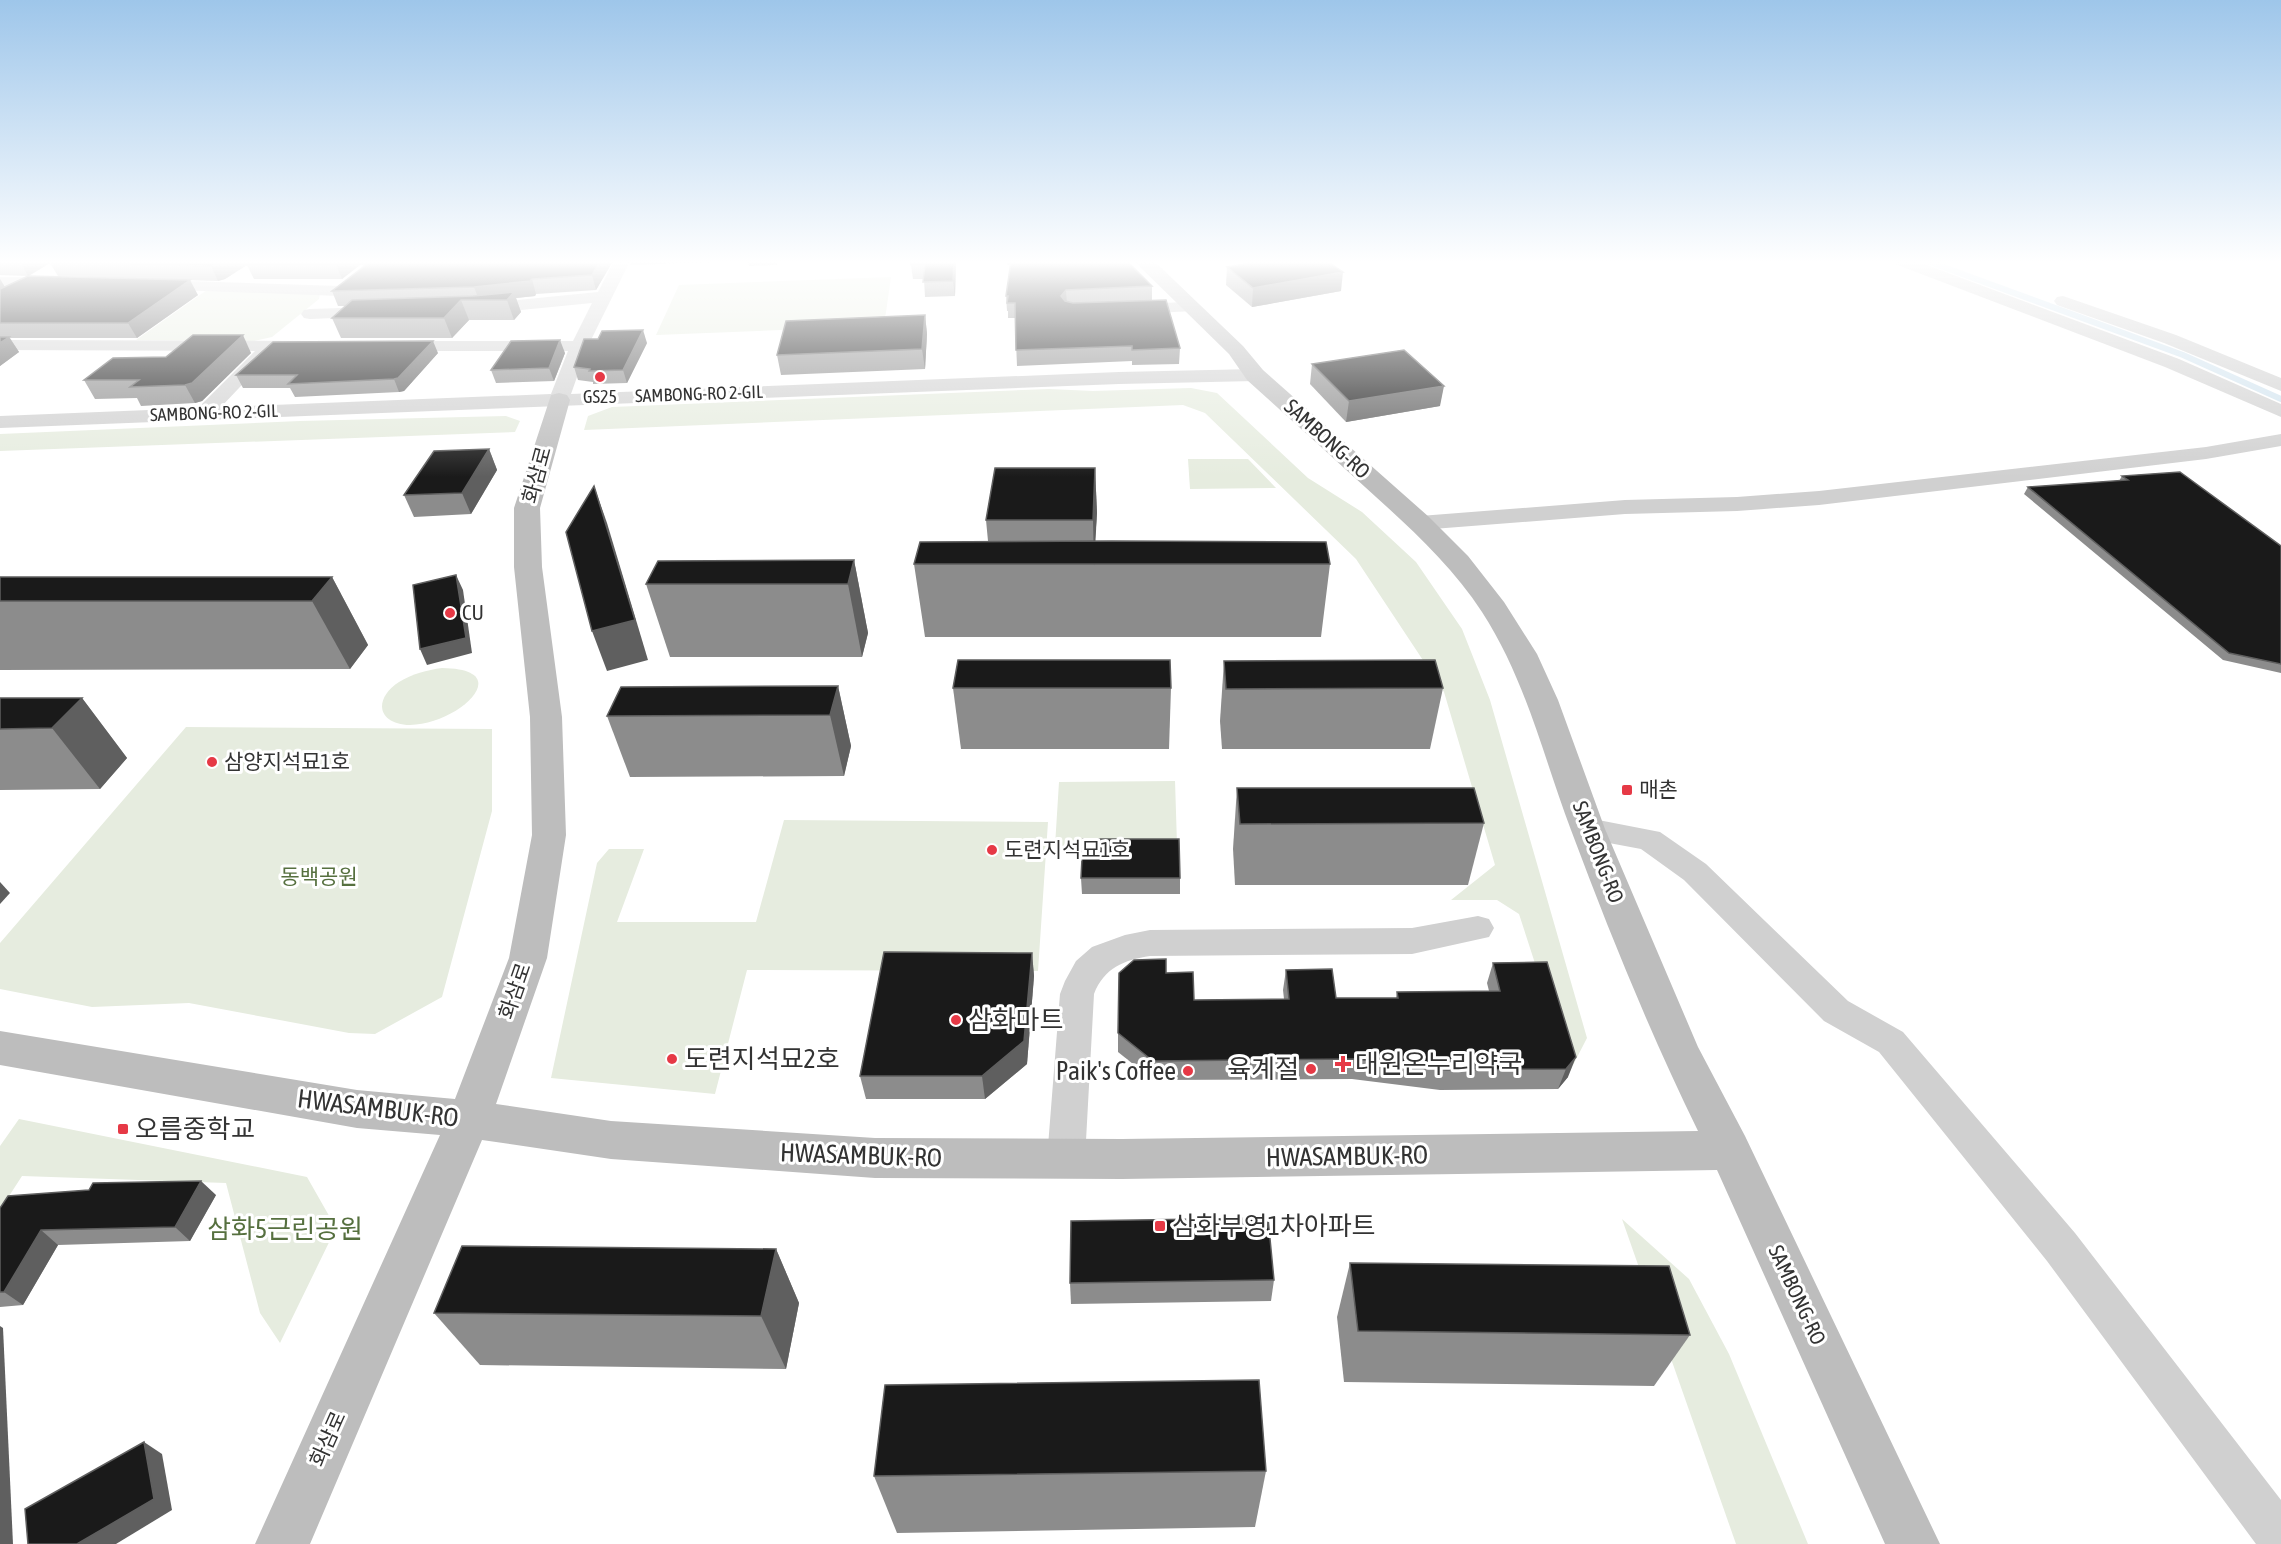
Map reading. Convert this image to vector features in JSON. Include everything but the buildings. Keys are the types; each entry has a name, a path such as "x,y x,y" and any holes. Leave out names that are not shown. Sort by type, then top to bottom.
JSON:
{"street":[{"path":"204,413 270,346 286,333"},
{"path":"559,400 585,333"},
{"name":"SAMBONG-RO","path":"1218,333 1236,350 1255,375 1420,523 1458,562 1494,608 1522,654 1543,700 1588,830 1680,1052 1730,1150 1913,1544"},
{"path":"2092,333 2172,363 2281,411"},
{"path":"2153,333 2281,385"},
{"path":"0,345 330,346"},
{"path":"377,346 579,346"},
{"name":"SAMBONG-RO 2-GIL","path":"0,422 1119,378 1255,375"},
{"name":"화삼로","path":"282,1544 469,1119 528,958 549,835 546,717 528,567 527,508 559,400"},
{"path":"1420,523 1625,507 1737,504 1819,498 2206,453 2281,440"},
{"path":"1588,830 1649,840 1686,866 1836,1011 1891,1042 2061,1247 2281,1538"},
{"path":"1066,1159 1077,994 1082,979 1101,957 1132,946 1150,943 1412,941 1478,928"},
{"name":"HWASAMBUK-RO","path":"0,1048 357,1109 469,1119 611,1140 875,1158 1066,1159 1730,1150"}],"green space":[{"path":"146,333 277,333 272,337 254,341 136,340"},
{"path":"657,333 705,333 656,335"},
{"path":"1191,388 1217,393 1308,478 1362,512 1416,562 1462,629 1490,700 1587,1038 1570,1071 1519,914 1497,900 1451,900 1495,865 1444,692 1356,559 1205,413 1183,405 584,430 588,416 612,407 1049,389 1093,391"},
{"path":"506,416 520,421 515,432 0,451 0,434 300,421"},
{"path":"1188,459 1248,459 1276,488 1190,489"},
{"path":"442,668 465,671 476,677 478,686 473,697 446,716 428,723 399,724 385,715 382,703 385,696 399,682 425,671"},
{"name":"동백공원","path":"186,727 492,729 492,811 442,997 375,1034 349,1033 189,1003 92,1007 0,989 0,943"},
{"path":"1175,781 1177,845 1055,846 1059,782"},
{"path":"784,820 1048,822 1038,971 747,970 715,1094 551,1078 597,863 609,849 644,849 617,922 756,922"},
{"name":"삼화5근린공원","path":"19,1119 307,1177 336,1228 280,1343 260,1313 226,1183 22,1176 0,1210 0,1146"},
{"path":"1622,1219 1689,1279 1729,1354 1808,1544 1736,1544"}],"waterway":[{"path":"2123,333 2183,355 2281,399"}],"place":[{"name":"GS25","path":"600,377"},
{"name":"CU","path":"450,613"},
{"name":"삼양지석묘1호","path":"212,762"},
{"name":"매촌","path":"1627,790"},
{"name":"도련지석묘1호","path":"992,850"},
{"name":"삼화마트","path":"956,1020"},
{"name":"도련지석묘2호","path":"672,1059"},
{"name":"대원온누리약국","path":"1343,1064"},
{"name":"육계절","path":"1311,1069"},
{"name":"Paik's Coffee","path":"1188,1071"},
{"name":"오름중학교","path":"123,1129"},
{"name":"삼화부영1차아파트","path":"1160,1226"}]}
